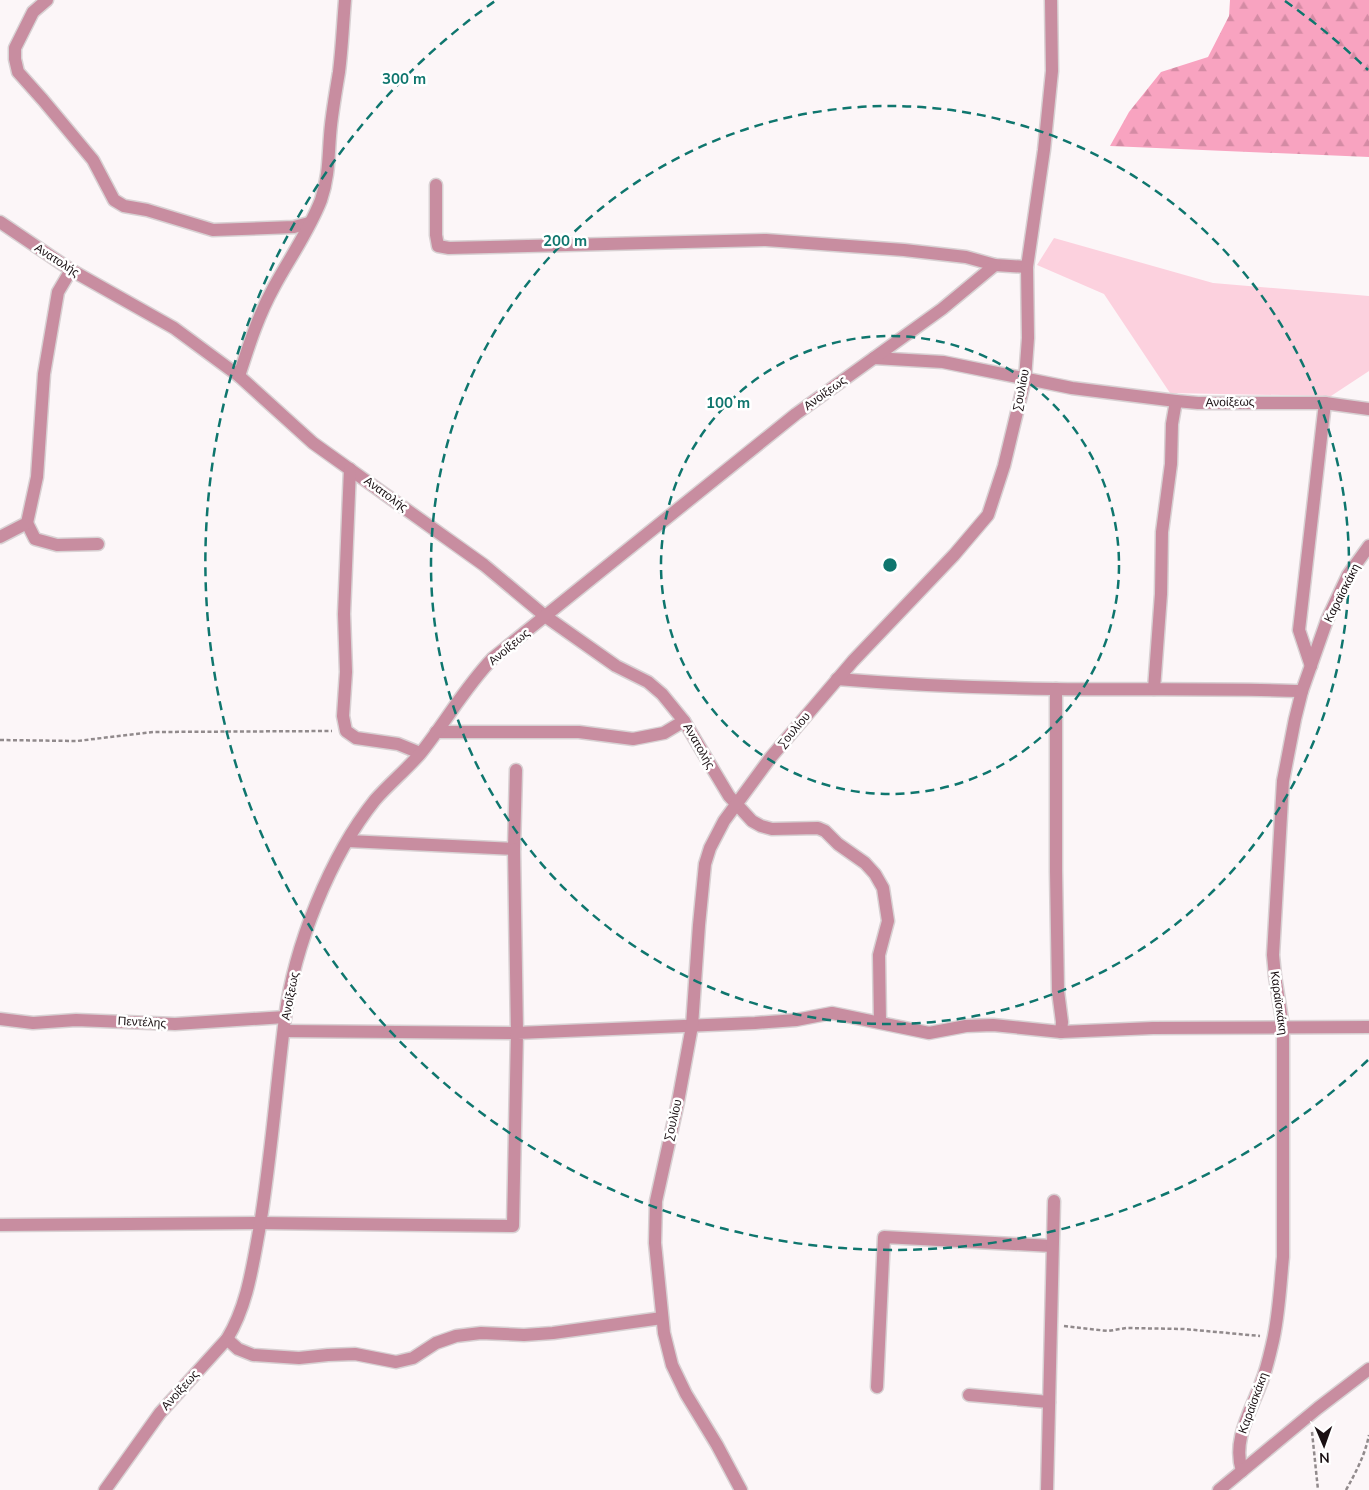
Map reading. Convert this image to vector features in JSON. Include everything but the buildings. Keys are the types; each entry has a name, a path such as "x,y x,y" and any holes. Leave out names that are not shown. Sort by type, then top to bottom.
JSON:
{"street":[{"path":"47,0 33,12 15,48 14,58 18,72 92,160 114,200 124,206 147,210 213,230 294,227 309,223"},
{"path":"240,376 259,317 320,202 329,172 331,125 339,71 346,0"},
{"name":"Σουλίου","path":"741,1490 718,1445 686,1394 675,1371 667,1347 662,1318 655,1243 654,1211 678,1102 692,1026 698,925 706,864 710,848 717,833 735,804 771,757 837,680 954,555 988,515 1004,466 1025,378 1028,331 1027,267 1051,86 1050,0"},
{"path":"436,185 436,235 438,246 449,248 766,240 904,250 966,258 995,265 1027,267"},
{"name":"Ανατολής","path":"0,222 71,270 174,328 240,376 313,443 484,565 545,616 616,666 648,682 662,694 684,721 735,804 752,821 765,827 781,829 822,829 838,844 865,864 875,874 885,895 888,921 879,955 880,1022"},
{"path":"874,358 942,308 995,265"},
{"path":"71,270 58,292 45,365 37,477 27,524 35,539 57,545 98,544"},
{"name":"Ανοίξεως","path":"105,1490 160,1413 227,1339 237,1321 246,1298 269,1168 285,1017 294,970 303,941 335,864 376,800 420,753 462,694 493,658 796,414 874,358 943,362 1072,388 1176,401 1198,403 1325,403 1369,409"},
{"path":"1154,689 1161,594 1162,532 1171,464 1172,424 1176,401"},
{"path":"1311,666 1299,630 1325,403"},
{"path":"350,469 344,614 346,672 343,716 346,731 356,738 398,744 420,753"},
{"path":"0,537 27,524"},
{"name":"Καραϊσκάκη","path":"1242,1471 1238,1454 1241,1436 1262,1380 1274,1336 1283,1258 1283,1026 1273,962 1283,781 1288,746 1302,691 1327,620 1355,564 1369,546"},
{"path":"837,680 968,687 1302,691"},
{"path":"1056,689 1056,871 1058,990 1062,1022 1061,1032"},
{"path":"436,732 579,732 633,739 664,733 684,721"},
{"path":"0,1225 260,1223 513,1226 517,1033 514,849 516,770"},
{"path":"348,841 514,849"},
{"path":"284,1031 517,1033 796,1020 832,1014 929,1033 966,1026 993,1025 1061,1032 1283,1026 1369,1027"},
{"name":"Πεντέλης","path":"0,1019 33,1022 76,1020 175,1024 285,1017"},
{"path":"1047,1490 1054,1202"},
{"path":"877,1387 884,1238 1052,1246"},
{"path":"227,1339 238,1349 253,1355 299,1358 328,1354 355,1354 396,1362 413,1358 436,1343 456,1336 481,1333 524,1335 553,1333 662,1318"},
{"path":"1219,1490 1310,1414 1369,1369"},
{"path":"969,1395 1049,1402"}],"path":[{"path":"0,740 77,741 154,732 346,731"},
{"path":"1050,1325 1108,1331 1126,1328 1184,1329 1274,1336"},
{"path":"1310,1414 1318,1490"},
{"path":"1346,1490 1367,1448 1369,1435"}],"shaded area":[{"path":"1054,238 1213,283 1369,296 1369,371 1331,396 1170,393 1104,294 1037,265"}],"green space":[{"path":"1230,0 1369,0 1369,157 1110,146 1129,112 1161,72 1208,57 1229,16"}]}
